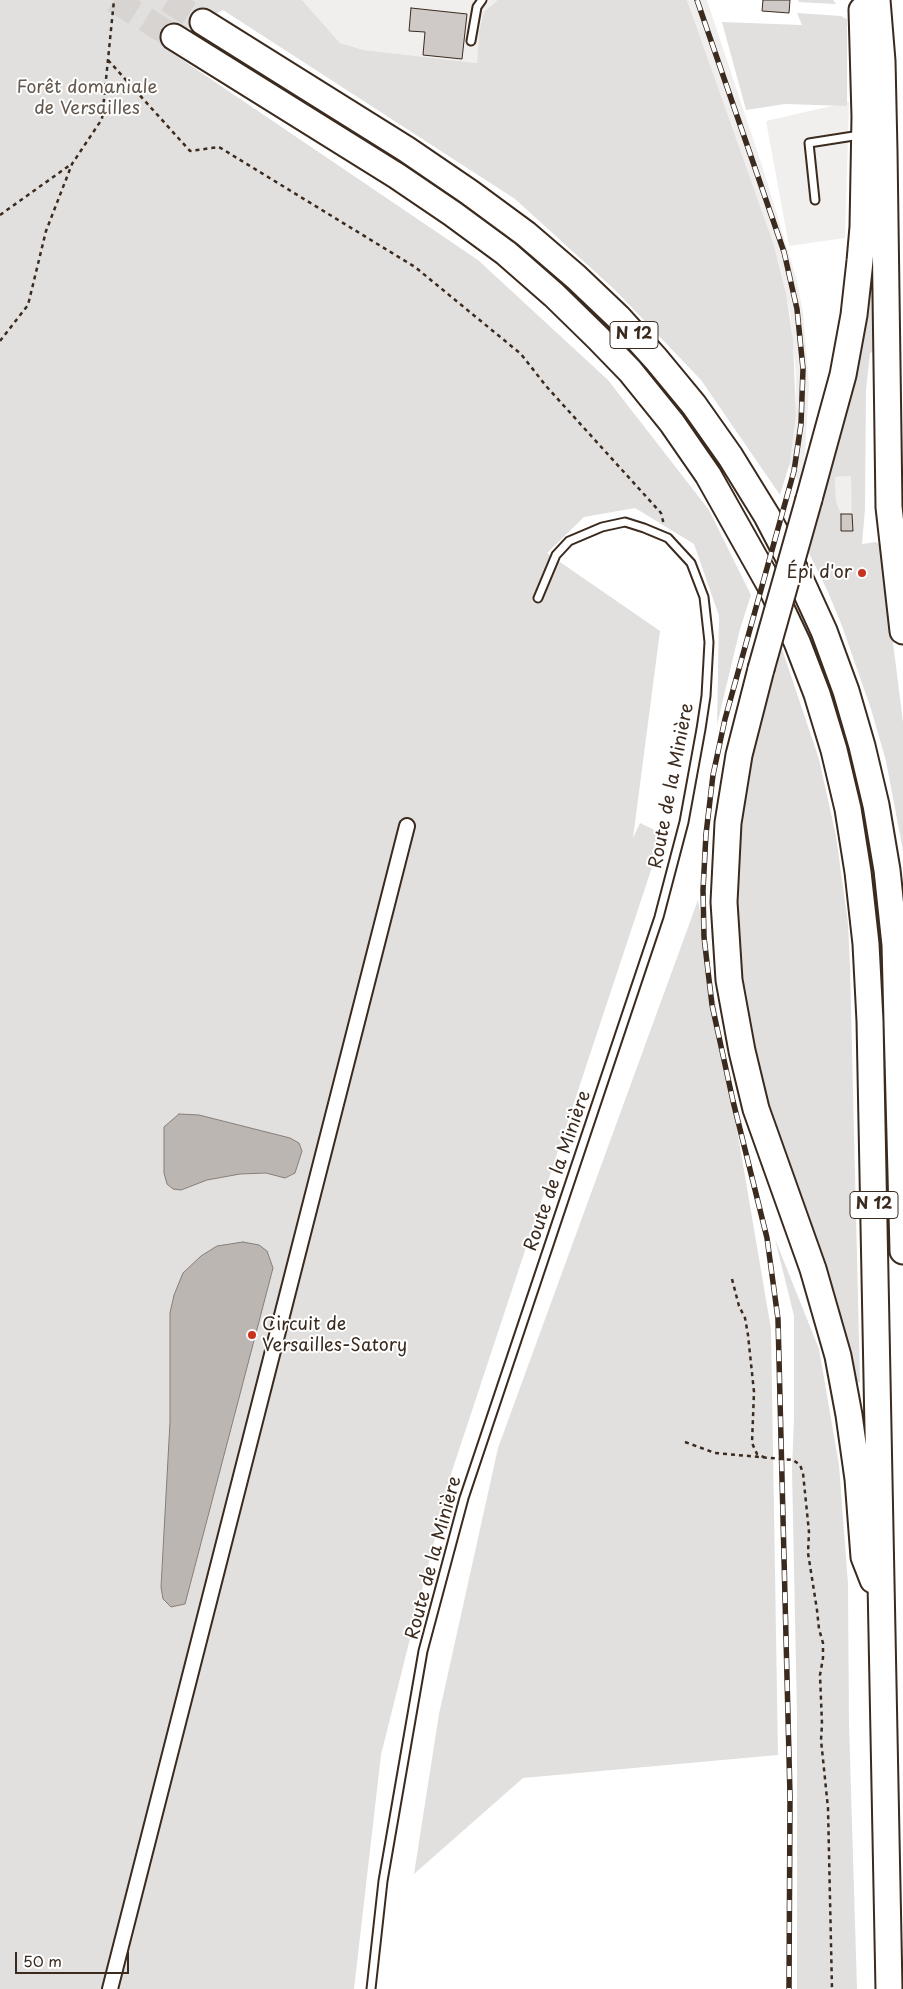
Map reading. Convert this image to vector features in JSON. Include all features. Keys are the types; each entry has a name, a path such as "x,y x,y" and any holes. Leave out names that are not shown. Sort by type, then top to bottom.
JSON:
{"highway":[{"path":"861,0 865,134 863,226 854,315 836,404 760,669 739,755 728,823 724,902 729,980 742,1051 756,1109 813,1269 838,1356 849,1414 858,1479 864,1557 882,1603"},
{"path":"877,0 882,61 889,507 903,631"},
{"name":"N 12","path":"203,22 406,149 461,186 526,234 576,277 618,317 694,405 730,456 767,516 802,583 824,631 848,700 876,805 895,945 903,1251"},
{"name":"N 12","path":"174,37 454,214 506,253 554,295 630,371 672,423 708,475 734,520 771,587 797,642 834,750 848,810 858,872 866,944 870,1031 889,1989"}],"street":[{"path":"110,1989 407,826"}],"lane":[{"path":"471,41 477,7 482,0"},
{"path":"815,200 809,143 865,134"},
{"name":"Route de la Minière","path":"372,1989 383,1882 423,1651 464,1498 659,917 684,822 702,729 709,642 704,597 691,563 668,538 625,522 602,527 569,541 556,555 538,598"}],"path":[{"path":"0,341 28,305 46,231 72,164 102,119 114,0"},
{"path":"108,60 190,152 219,147 415,267 521,354 546,386 661,513 668,538"},
{"path":"0,215 72,164"},
{"path":"732,1279 739,1306 745,1318 748,1335 754,1392 752,1443 757,1454 767,1459"},
{"path":"685,1442 715,1453 793,1460 800,1465 809,1532 808,1553 819,1629 823,1643 820,1675 822,1724 820,1740 828,1808 832,1989"}],"shaded area":[{"path":"302,0 497,1 479,32 477,63 364,50 340,43"},
{"path":"687,0 707,0 765,175 797,281 803,312 809,385 805,455 800,483 789,467 796,415 796,374 790,313 781,271 774,245"},
{"path":"849,102 845,238 789,246 766,121"},
{"path":"851,476 853,531 841,531 841,514 836,501 835,477"},
{"path":"179,1114 199,1115 290,1138 299,1143 302,1151 295,1173 285,1178 266,1173 240,1174 207,1180 181,1190 173,1189 167,1184 164,1173 164,1127"},
{"path":"243,1242 259,1245 267,1251 273,1268 185,1604 171,1607 163,1599 161,1587 170,1422 170,1313 174,1295 183,1273 201,1256 217,1246"}],"green space":[{"name":"Circuit de Versailles-Satory","path":"0,0 302,0 340,43 364,50 477,63 479,32 484,12 497,0 687,0 774,245 786,293 793,340 796,415 790,462 780,495 701,380 615,290 515,199 223,10 189,28 173,28 162,46 478,260 608,380 709,510 751,595 740,629 717,725 719,616 694,544 635,508 584,517 547,553 660,631 633,838 640,823 663,834 451,1474 381,1755 354,1989 0,1989"},
{"path":"799,0 833,0 836,4 798,2"},
{"path":"797,13 841,16 847,19 847,106 785,104 746,110 722,22 802,25"},
{"path":"871,251 874,252 875,351 870,353 866,390 865,509 862,544 876,542 879,544 887,595 903,722 903,851 886,761 871,709 842,626 808,551 818,513 817,508","holes":["851,476 852,530 841,531 841,514 836,501 835,477"]},
{"path":"781,646 819,759 836,836 848,923 860,1382 856,1383 850,1350 827,1271 765,1105 740,984 734,843 759,710 769,690"},
{"path":"698,900 771,1329 778,1755 523,1778 414,1874 439,1714 498,1448"},
{"path":"775,1239 819,1349 839,1465 848,1584 849,1724 857,1989 797,1989 797,1716 792,1470 794,1316"}],"building":[{"path":"763,0 790,0 789,13 762,11"},
{"path":"411,8 467,14 462,59 423,55 425,32 409,31"},
{"path":"841,514 852,514 853,531 841,531"}],"tunnel":[{"path":"114,0 174,37"},
{"path":"168,0 203,22"}],"railway":[{"path":"697,0 784,252 797,309 803,369 801,424 794,471 725,719 713,775 706,834 703,890 704,937 712,1005 733,1101 767,1238 778,1319 790,1796 789,1989"}],"place":[{"name":"Épi d'or","path":"862,573"},
{"name":"Circuit de Versailles-Satory","path":"252,1335"}],"park label":[{"name":"Forêt domaniale de Versailles","path":"87,98"}]}
